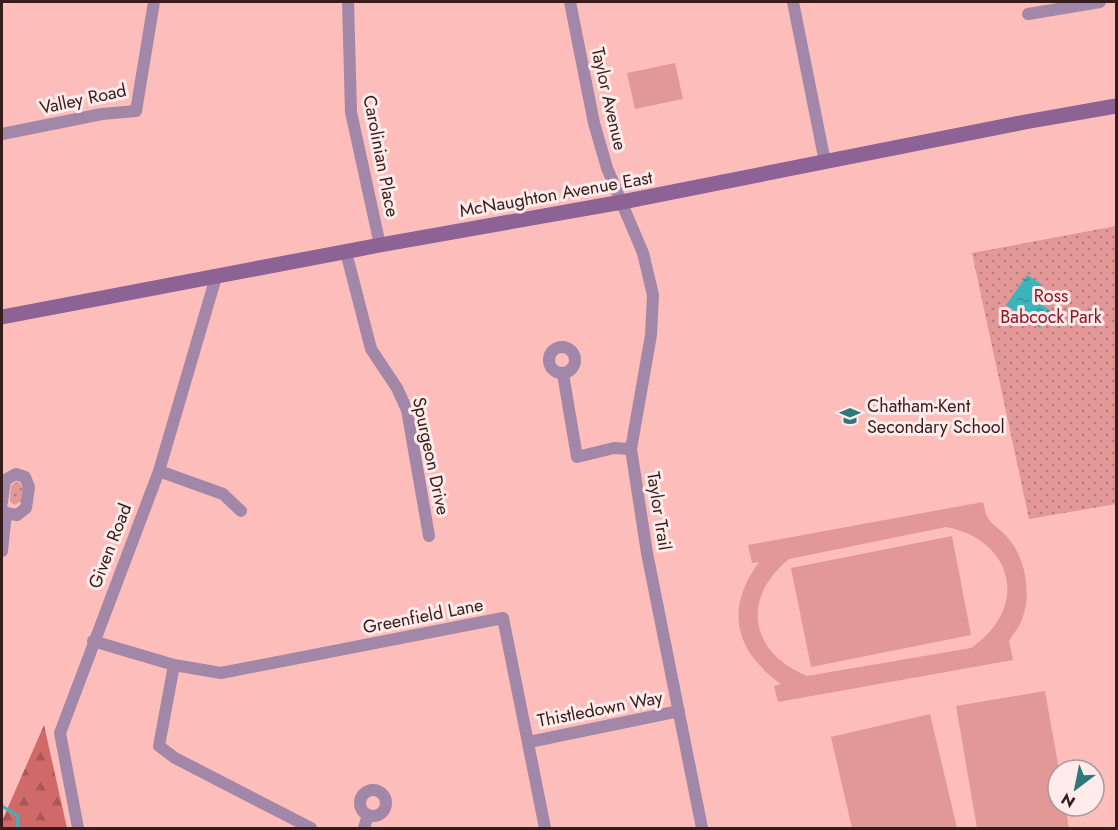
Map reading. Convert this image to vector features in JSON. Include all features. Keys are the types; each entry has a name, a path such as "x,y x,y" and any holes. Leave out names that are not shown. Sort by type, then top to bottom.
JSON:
{"main road":[{"name":"McNaughton Avenue East","path":"2,317 380,245 622,202 1116,106"}],"street":[{"name":"Valley Road","path":"2,134 102,114 136,111 154,2"},
{"name":"Carolinian Place","path":"348,2 351,112 380,245"},
{"name":"Taylor Avenue","path":"570,2 594,123 607,168 622,202"},
{"path":"793,2 825,162"},
{"path":"1028,14 1100,2"},
{"name":"Taylor Trail","path":"622,202 643,253 653,295 651,335 631,449 647,553 702,828"},
{"name":"Spurgeon Drive","path":"346,252 370,349 397,388 407,410 429,536"},
{"name":"Given Road","path":"78,828 60,733 159,471 216,277"},
{"path":"563,374 577,457 614,448 631,449"},
{"path":"159,471 223,494 241,511"},
{"path":"2,550 3,507"},
{"name":"Greenfield Lane","path":"93,641 174,664 220,673 503,618 545,828"},
{"path":"174,664 159,746 175,758 311,828"},
{"name":"Thistledown Way","path":"529,742 679,711"},
{"path":"364,828 368,815"}],"green space":[{"path":"675,63 683,99 635,109 627,73"},
{"name":"Ross Babcock Park","path":"1116,226 1116,504 1029,519 972,253"},
{"path":"18,481 23,488 21,501 14,505 10,501 11,486"},
{"path":"983,502 989,520 1015,547 1024,569 1026,604 1019,626 1009,641 1013,660 778,702 774,686 781,684 753,658 740,629 738,613 741,597 759,562 752,563 748,545","holes":["946,527 969,534 987,546 999,560 1006,577 1007,596 1002,614 990,632 971,648 807,676 788,666 773,653 763,639 758,623 758,607 763,590 774,574 789,559"]},
{"path":"952,536 971,635 811,667 791,568"},
{"path":"1045,691 1057,758 1046,758 1046,818 1067,818 1069,828 977,828 956,706"},
{"path":"930,714 957,828 852,828 831,737"},
{"path":"44,725 67,828 2,828 2,821"}],"water":[{"path":"1027,275 1041,284 1032,298 1051,311 1040,328 1006,305"}],"waterway":[{"path":"2,806 18,816 17,828"}],"place":[{"name":"Chatham-Kent Secondary School","path":"850,416"}]}
